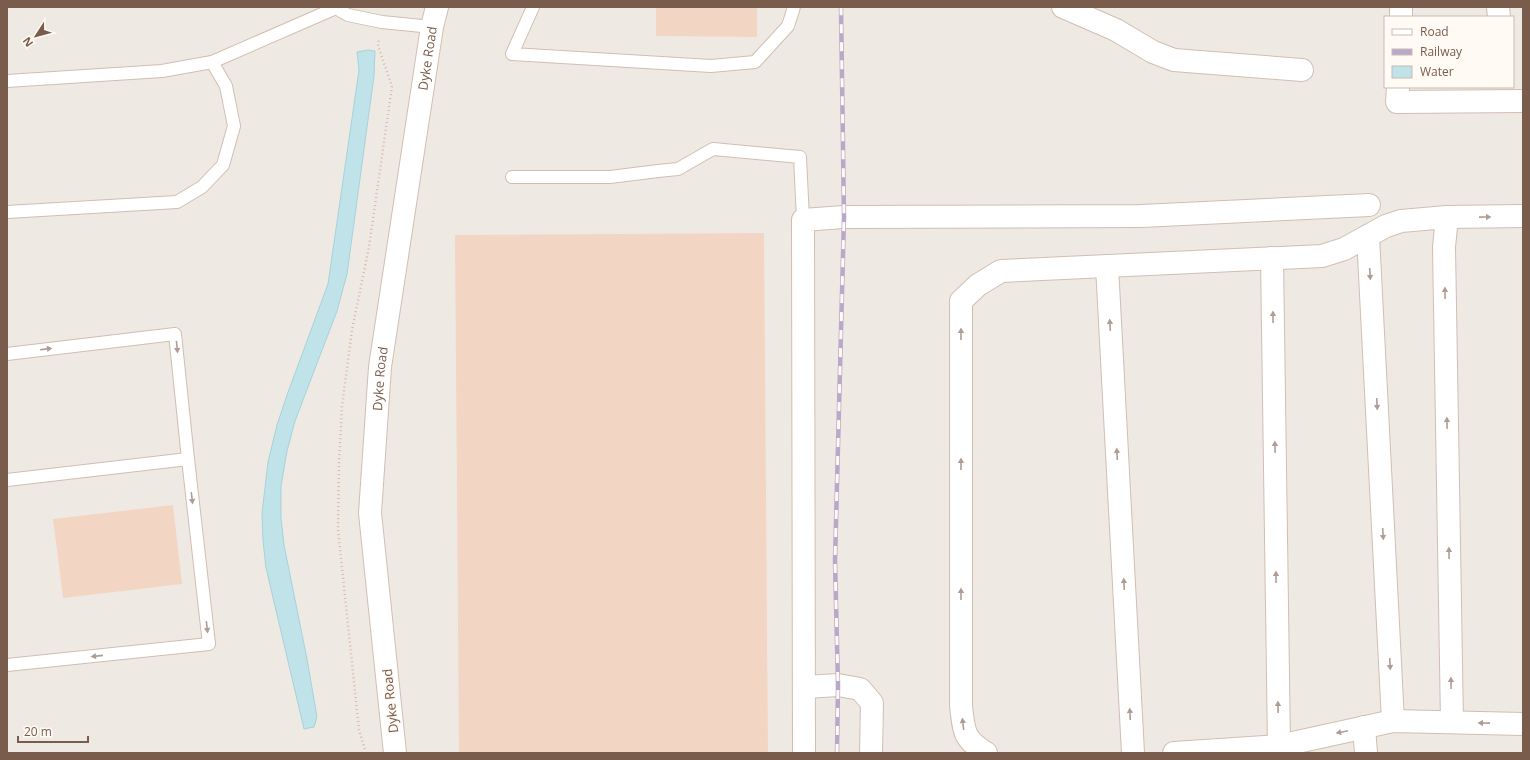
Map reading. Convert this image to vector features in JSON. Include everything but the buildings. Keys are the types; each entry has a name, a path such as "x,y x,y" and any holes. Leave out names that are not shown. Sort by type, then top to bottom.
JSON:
{"street":[{"path":"1063,7 1116,30 1153,52 1174,60 1302,70"},
{"name":"Dyke Road","path":"396,753 370,513 380,368 435,17"},
{"path":"1398,88 1397,102 1499,94 1523,101"},
{"path":"804,753 803,220 844,217 1141,216 1369,205"},
{"path":"986,753 976,747 964,732 961,706 962,301 978,285 1001,271 1322,256 1344,249 1386,226 1401,221 1523,216"},
{"path":"1448,218 1444,246 1452,722"},
{"path":"1368,236 1393,721"},
{"path":"1272,258 1279,746"},
{"path":"1107,266 1133,753"},
{"path":"805,687 838,685 860,689 872,704 872,753"},
{"path":"1174,753 1279,746 1393,721 1523,724"},
{"path":"1364,728 1366,753"}],"lane":[{"path":"532,7 512,54 711,66 755,62 788,26 794,7"},
{"path":"7,81 162,71 212,62 335,8 348,15 382,22 435,17"},
{"path":"7,212 177,202 202,187 223,165 234,126 226,86 212,62"},
{"path":"512,177 610,177 678,169 713,150 800,157 803,220"},
{"path":"7,354 175,334 209,644 7,665"},
{"path":"7,480 188,459"}],"shaded area":[{"path":"7,7 1523,7 1523,753 7,753"}],"water":[{"path":"368,50 375,51 374,76 347,274 337,311 295,421 287,451 281,486 281,518 284,545 317,717 314,727 304,729 266,568 262,513 268,462 277,425 328,284 359,70 357,52"}],"railway":[{"path":"837,753 838,685 835,561 844,217 841,7"}]}
